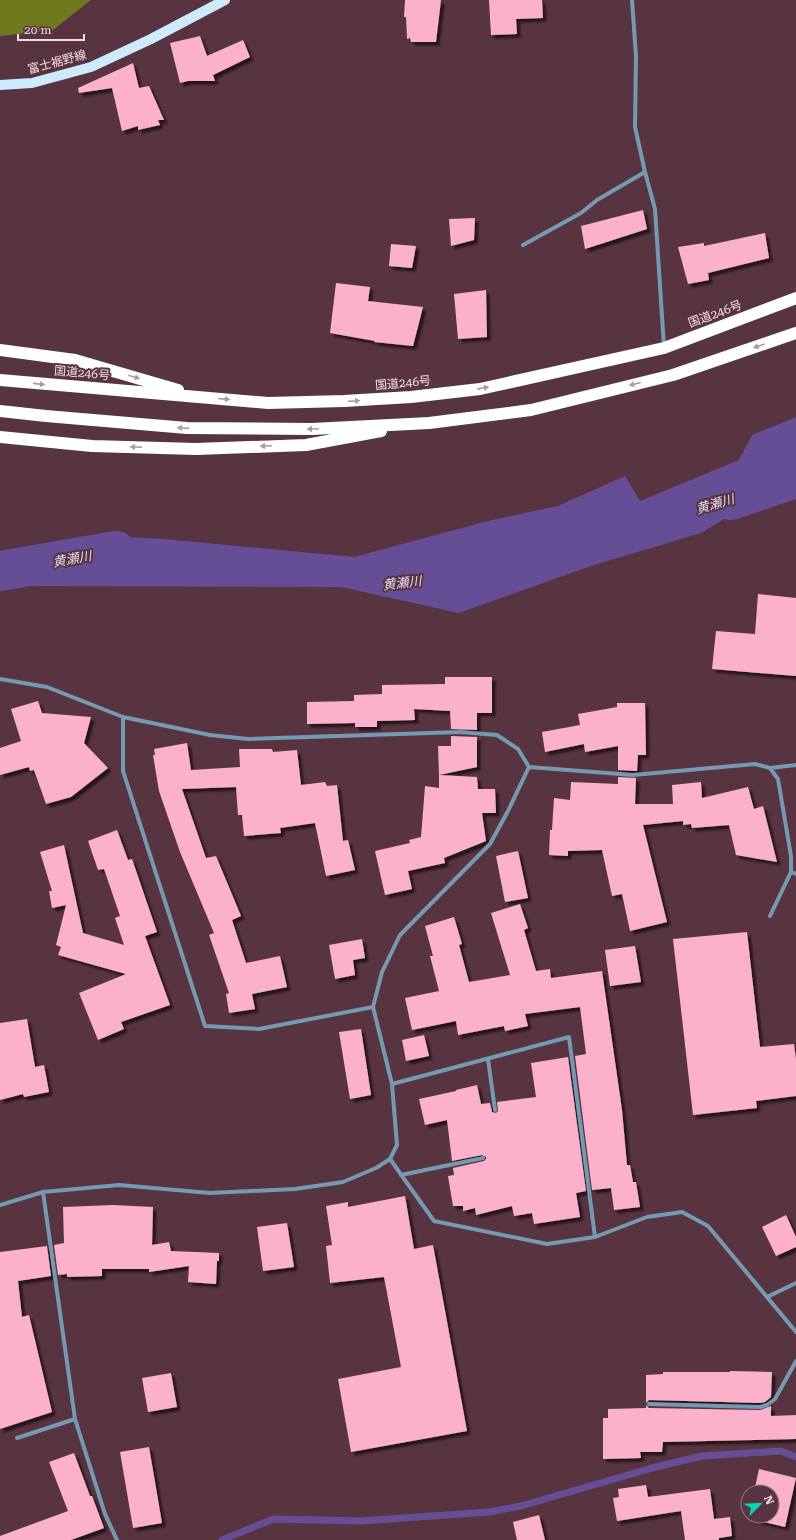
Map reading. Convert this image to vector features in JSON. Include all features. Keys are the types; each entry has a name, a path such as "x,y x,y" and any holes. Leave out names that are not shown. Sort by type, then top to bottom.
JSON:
{"highway":[{"name":"国道246号","path":"0,380 268,403 412,397 480,389 664,348 796,298"},
{"path":"0,411 187,428 312,429 429,422 531,410 673,375 796,333"},
{"path":"0,350 75,360 200,396"},
{"path":"0,437 92,446 196,449 298,446 429,422"}],"main road":[{"name":"富士裾野線","path":"0,85 32,83 91,67 151,39 225,0"}],"street":[{"path":"632,0 636,56 636,127 645,172 655,208 664,348"},
{"path":"523,245 581,213 597,200 645,172"},
{"path":"0,679 47,687 123,717 210,735 248,739 460,732 497,735 518,749 530,767"},
{"path":"123,717 123,771 205,1026 259,1029 373,1007"},
{"path":"530,767 633,775 755,764 770,768 796,765"},
{"path":"0,1205 43,1192 119,1185 210,1193 295,1190 343,1182 376,1168 390,1159 397,1146 392,1084 373,1007 382,972 400,935 490,844 530,767"},
{"path":"770,768 778,779 791,856 791,872 770,916"},
{"path":"791,872 796,874"},
{"path":"392,1084 569,1037 595,1237"},
{"path":"488,1059 495,1110"},
{"path":"401,1175 483,1158"},
{"path":"390,1159 434,1221 547,1244 595,1237 647,1217 682,1212 708,1226 796,1332"},
{"path":"43,1192 75,1419 105,1514 117,1540"},
{"path":"768,1297 796,1283"},
{"path":"649,1404 760,1407 767,1405 775,1399 796,1361"},
{"path":"17,1438 75,1419"}],"green space":[{"path":"0,0 91,0 53,30 0,36"}],"water":[{"path":"796,417 796,475 701,533 591,566 459,613 341,587 14,586 108,536 164,539 354,557 488,521 558,506 625,476 640,501 739,460 752,435"}],"building":[{"path":"405,0 441,0 436,42 411,42 410,38 407,39 406,17 404,17"},
{"path":"489,0 542,0 543,18 516,19 517,34 491,35"},
{"path":"200,36 207,56 243,40 250,57 213,75 215,81 188,81 180,83 170,43"},
{"path":"133,63 139,88 149,86 164,120 158,120 160,125 138,130 138,126 122,131 112,88 79,93 78,88"},
{"path":"643,210 647,229 585,249 581,226"},
{"path":"475,218 474,240 451,246 449,219"},
{"path":"765,233 769,258 708,273 709,280 688,284 678,247 704,243 704,246"},
{"path":"391,244 416,246 412,268 389,266"},
{"path":"336,283 370,287 368,301 423,307 413,346 374,342 375,341 330,333"},
{"path":"486,290 487,337 458,339 454,294"},
{"path":"758,594 796,598 796,676 712,669 716,631 755,634"},
{"path":"445,677 492,677 492,713 477,713 477,730 451,729 450,711 414,709 415,720 377,721 377,727 355,727 355,723 307,724 307,702 354,701 354,695 382,694 382,685 445,684"},
{"path":"38,701 42,713 91,717 84,743 108,768 71,797 46,804 34,770 30,771 29,767 0,775 0,748 21,741 11,709"},
{"path":"617,703 645,703 646,755 638,755 637,771 618,770 618,746 585,752 584,744 545,752 542,732 580,725 578,714 617,707"},
{"path":"451,736 477,737 477,767 439,775 438,746 451,746"},
{"path":"187,743 191,770 240,767 239,749 272,749 273,752 297,750 301,785 325,782 327,786 337,785 343,841 348,840 355,870 326,876 315,823 280,828 281,833 244,836 242,815 238,815 236,787 182,789 206,858 216,856 241,916 232,920 246,963 280,956 287,987 252,994 255,1009 229,1013 226,994 229,993 209,935 214,933 180,852 159,791 153,755 155,755 154,749"},
{"path":"439,775 477,777 478,789 495,789 496,813 482,813 486,841 444,858 445,863 408,871 412,889 385,895 375,851 410,843 409,840 421,837 425,786 439,788"},
{"path":"618,777 636,778 635,804 673,804 672,785 701,782 702,798 748,787 754,809 763,806 777,862 736,855 729,825 692,828 691,824 683,825 683,821 643,825 667,922 630,931 622,894 612,896 602,850 568,851 568,856 549,855 554,798 570,800 571,782 618,784"},
{"path":"117,830 128,860 132,859 157,932 145,936 170,1005 121,1022 124,1029 98,1040 79,993 126,974 58,955 61,947 56,945 66,905 52,908 49,891 52,891 40,852 64,845 83,933 124,945 115,918 120,916 104,869 98,870 88,841"},
{"path":"518,851 528,898 505,902 496,856"},
{"path":"520,904 528,928 524,930 536,971 550,969 551,978 602,971 622,1110 627,1165 630,1165 633,1182 636,1182 640,1207 614,1210 611,1188 592,1190 575,1056 586,1054 580,1007 525,1014 528,1026 505,1031 504,1026 458,1035 456,1021 412,1030 405,998 439,991 430,956 433,956 425,926 454,917 462,944 459,945 469,982 510,975 491,913"},
{"path":"747,932 760,1047 794,1044 796,1059 796,1096 756,1101 757,1108 693,1115 673,939"},
{"path":"362,939 365,958 353,960 355,975 335,979 329,945"},
{"path":"635,946 641,982 610,986 605,950"},
{"path":"27,1019 35,1067 44,1065 49,1092 24,1097 23,1094 0,1100 0,1023"},
{"path":"361,1029 371,1095 350,1099 339,1032"},
{"path":"424,1035 429,1056 406,1061 402,1040"},
{"path":"568,1057 586,1191 576,1193 580,1217 534,1224 532,1213 514,1216 512,1206 476,1215 475,1208 463,1211 463,1206 453,1206 448,1176 454,1175 453,1168 484,1161 486,1157 482,1155 452,1161 447,1120 425,1125 419,1099 477,1085 481,1104 490,1103 492,1112 496,1113 498,1111 497,1102 536,1097 531,1063"},
{"path":"405,1196 414,1249 433,1245 467,1431 351,1452 338,1379 401,1367 384,1277 330,1283 326,1246 332,1245 326,1206 348,1202 348,1207"},
{"path":"113,1205 153,1207 152,1245 169,1242 171,1251 219,1253 219,1261 217,1261 216,1284 188,1282 189,1266 149,1272 149,1269 102,1269 102,1276 67,1277 67,1274 58,1275 54,1245 64,1243 63,1207"},
{"path":"786,1215 796,1237 796,1247 776,1256 762,1227"},
{"path":"287,1223 294,1267 263,1271 257,1227"},
{"path":"47,1246 51,1276 18,1281 22,1317 29,1315 52,1412 0,1429 0,1252"},
{"path":"663,1372 772,1372 771,1397 765,1402 760,1403 649,1400 646,1403 646,1375 663,1374"},
{"path":"171,1373 177,1407 148,1412 142,1378"},
{"path":"646,1405 649,1408 760,1410 771,1406 771,1416 796,1415 796,1439 663,1442 662,1452 640,1452 641,1458 603,1459 603,1418 608,1418 608,1409 646,1408"},
{"path":"149,1447 162,1523 133,1528 120,1452"},
{"path":"74,1453 104,1528 71,1540 0,1540 0,1536 68,1511 49,1462"},
{"path":"759,1469 796,1478 785,1527 773,1524 780,1524 780,1484 756,1484"},
{"path":"646,1485 648,1497 710,1489 714,1519 730,1517 732,1536 719,1538 719,1540 685,1540 681,1511 617,1521 613,1498 619,1497 618,1489"},
{"path":"539,1515 545,1540 517,1540 513,1522"}],"waterway":[{"name":"黄瀬川","path":"731,500 796,478"},
{"name":"黄瀬川","path":"0,571 116,551"},
{"path":"222,1540 273,1519 361,1521 489,1512 521,1506 652,1468 702,1456 781,1451 796,1457"}]}
